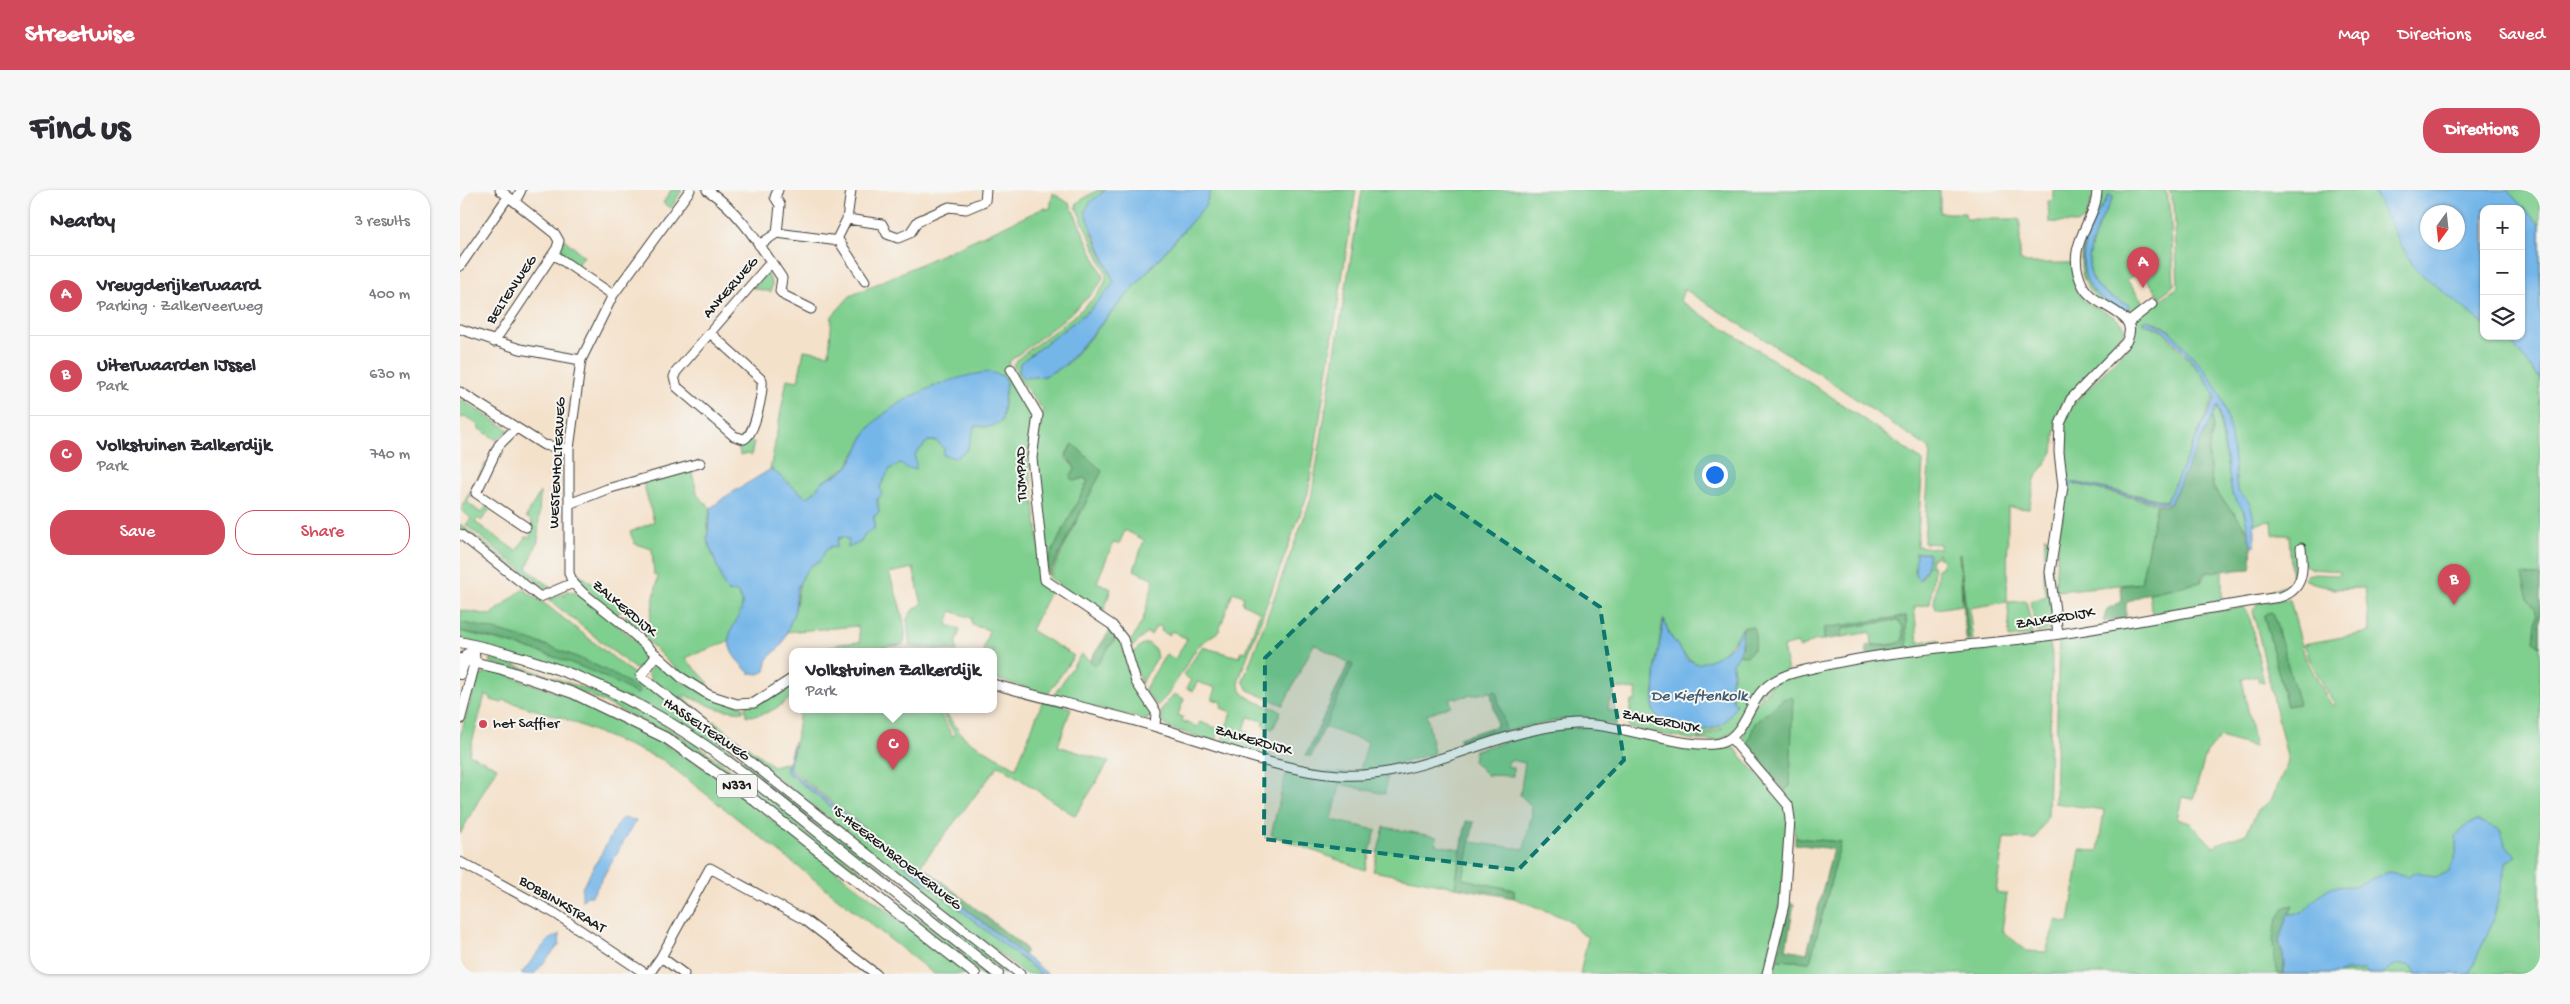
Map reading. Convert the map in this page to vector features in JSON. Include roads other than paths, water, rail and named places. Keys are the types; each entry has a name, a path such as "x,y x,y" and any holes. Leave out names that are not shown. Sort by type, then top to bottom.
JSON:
{"main road":[{"name":"HASSELTERWEG","path":"460,642 587,681 637,704 675,726 764,789 998,974"},
{"path":"460,674 462,660 473,645"},
{"path":"460,719 475,662 473,645"},
{"name":"HASSELTERWEG","path":"462,660 475,662 573,693 638,724 694,756 750,796 975,974"}],"street":[{"name":"BELTENWEG","path":"494,342 558,244 556,234 500,190"},
{"path":"460,266 463,253 521,190"},
{"name":"WESTENHOLTERWEG","path":"573,583 568,569 569,449 581,360 613,295 690,190"},
{"path":"707,190 723,201 772,262 782,278 780,291 784,296 811,309"},
{"path":"777,233 780,205 775,197 778,190"},
{"path":"837,239 847,219 852,190"},
{"path":"847,219 882,224 887,234 898,238 910,233 918,221 949,207 966,209 985,202 986,190"},
{"path":"2058,634 2050,572 2063,486 2059,452 2060,424 2071,399 2126,342 2131,332 2129,322 2090,296 2082,286 2078,272 2079,241 2096,201 2097,190"},
{"path":"759,245 777,233 837,239"},
{"path":"837,239 865,281"},
{"name":"BELTENWEG","path":"553,254 613,295"},
{"name":"ANKERWEG","path":"710,333 762,380 754,428 750,436 744,439 734,436 677,386 674,380 676,372 710,333 772,262"},
{"path":"2129,322 2152,304"},
{"path":"460,329 494,342 520,349 581,360"},
{"name":"TIJMPAD","path":"1011,369 1038,416 1032,458 1043,572 1049,584 1112,625 1120,635 1126,648 1133,677 1156,712 1155,726"},
{"path":"460,392 544,445 569,449"},
{"path":"516,428 499,445 476,493 526,527"},
{"path":"569,504 607,489 700,463"},
{"path":"460,534 540,597 573,583"},
{"name":"ZALKERDIJK","path":"997,685 1155,726 1285,765 1322,774 1351,776 1393,771 1514,735 1564,725 1596,724 1704,744 1721,744 1731,738 1740,728 1761,692 1771,683 1787,675 1870,658 2058,634 2288,594 2301,579 2303,571 2301,548"},
{"name":"ZALKERDIJK","path":"573,583 696,688 709,696 737,704 754,703 789,681"},
{"name":"ZALKERDIJK","path":"640,676 657,655"},
{"name":"'S-HEERENBROEKERWEG","path":"640,676 755,764 1020,974"},
{"path":"1731,738 1788,805 1784,905 1767,974"},
{"name":"BOBBINKSTRAAT","path":"461,862 556,914 647,974"},
{"path":"647,974 661,957 710,868 810,923 876,974"},
{"path":"661,957 684,974"}],"water":[{"path":"1106,190 1211,190 1205,206 1065,365 1045,376 1023,378 1019,372 1020,363 1091,309 1114,283 1085,212 1090,202"},
{"path":"2373,190 2507,190 2521,205 2480,205 2480,321 2416,270 2398,240"},
{"path":"2109,195 2113,197 2092,244 2089,257 2090,269 2094,280 2102,290 2111,297 2129,305 2128,310 2115,306 2094,292 2084,272 2083,262 2086,239 2095,218"},
{"path":"2525,209 2540,225 2540,379 2514,346 2506,340 2525,340"},
{"path":"2145,320 2164,327 2173,335 2203,368 2216,387 2229,423 2237,489 2248,501 2254,517 2254,547 2251,545 2244,511 2232,494 2218,405 2169,505 2072,483 2067,495 2069,481 2166,502 2215,399 2209,384 2184,352 2161,329 2143,323"},
{"path":"990,372 1003,376 1006,382 1002,421 990,427 975,426 967,450 955,458 943,455 944,449 937,441 928,441 915,455 916,469 906,468 900,463 890,469 880,487 882,495 877,499 879,513 874,516 874,529 865,534 861,542 848,548 849,540 843,537 838,538 836,548 832,546 826,550 819,562 812,565 806,571 797,588 795,610 781,646 768,658 765,671 759,674 749,673 736,659 730,647 729,636 741,610 742,603 741,597 736,591 729,593 725,588 707,539 711,508 725,497 771,469 806,497 809,496 822,482 845,469 871,426 895,406 910,397 943,383"},
{"path":"1916,553 1929,553 1927,568 1919,581 1915,574"},
{"name":"De Kieftenkolk","path":"1664,619 1669,634 1687,659 1698,664 1715,658 1732,646 1743,628 1740,652 1732,663 1731,696 1736,704 1728,719 1720,725 1703,730 1684,729 1665,723 1653,711 1656,663"},
{"path":"794,741 790,771 1048,974 1041,974 786,771"},
{"path":"623,818 636,820 592,896 587,896 582,901 582,888 620,820"},
{"path":"2477,820 2500,830 2506,846 2517,856 2507,861 2493,921 2469,974 2416,974 2413,967 2401,964 2393,966 2383,974 2368,974 2364,970 2345,971 2338,974 2284,974 2284,960 2279,940 2288,914 2302,913 2323,892 2331,887 2354,886 2389,872 2409,876 2418,872 2434,877 2449,872 2456,854 2456,836 2464,826"},
{"path":"560,934 559,945 534,974 521,974 548,940"}],"place":[{"name":"Vreugderijkerwaard","path":"2143,288"},
{"name":"Uiterwaarden IJssel","path":"2454,605"},
{"name":"het Saffier","path":"483,724"},
{"name":"Volkstuinen Zalkerdijk","path":"893,770"}]}
